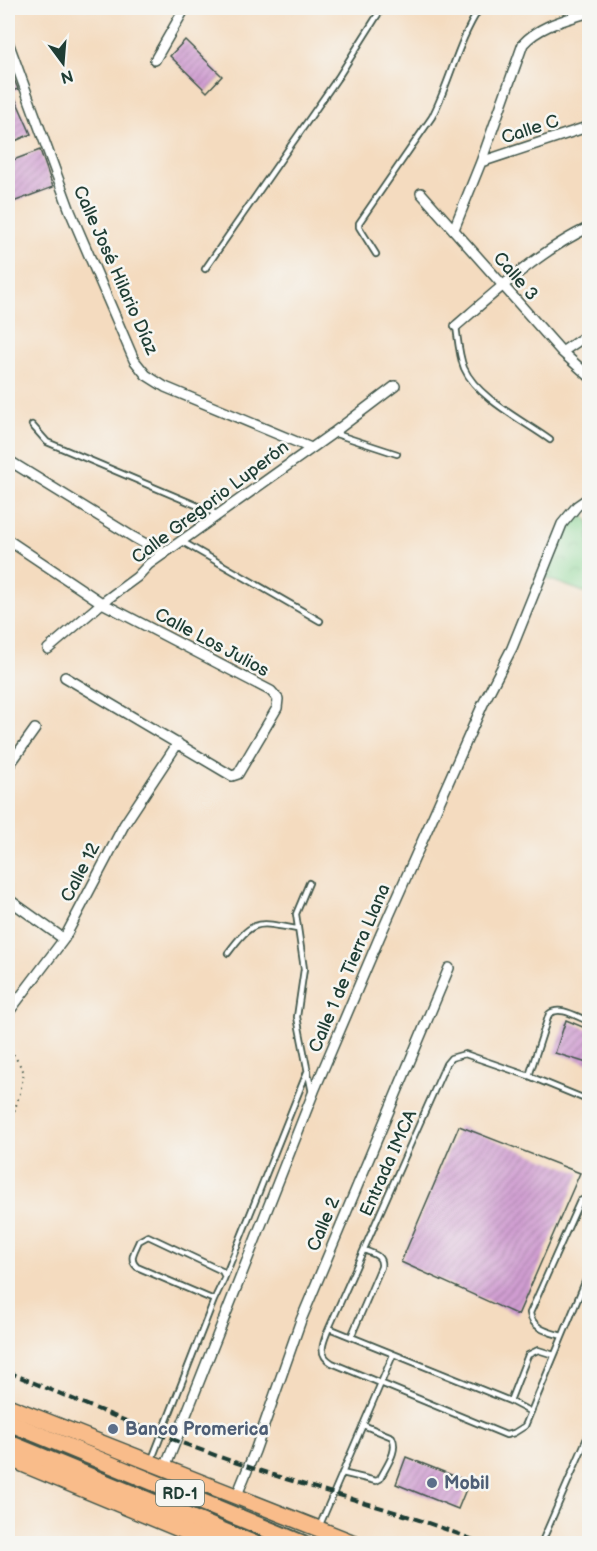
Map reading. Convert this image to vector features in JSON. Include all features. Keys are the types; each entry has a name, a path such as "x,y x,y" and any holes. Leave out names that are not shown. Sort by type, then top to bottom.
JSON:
{"highway":[{"name":"RD-1","path":"8,1422 303,1544"},
{"name":"RD-1","path":"8,1443 254,1544"}],"main road":[{"path":"8,1406 319,1527 357,1544"},
{"path":"8,1458 215,1544"}],"street":[{"path":"155,60 185,8"},
{"path":"454,229 481,162 523,44 541,29 590,12"},
{"name":"Calle José Hilario Díaz","path":"8,42 70,211 134,360 146,375 165,387 310,448"},
{"name":"Calle C","path":"481,162 590,126"},
{"name":"Calle 3","path":"422,193 562,352 590,376"},
{"path":"456,326 502,286 568,238 590,227"},
{"path":"562,352 590,333"},
{"name":"Calle Gregorio Luperón","path":"48,649 102,603 124,588 149,564 395,386"},
{"path":"8,459 164,554"},
{"name":"Calle 1 de Tierra Llana","path":"165,1467 312,1096 380,936 483,704 512,648 562,524 577,506 590,497"},
{"name":"Calle Los Julios","path":"8,540 102,603 271,691 278,699 277,708 238,774 232,776 65,677"},
{"path":"8,767 35,729"},
{"name":"Calle 12","path":"8,1013 64,939 124,825 178,743"},
{"path":"8,899 64,939"},
{"name":"Calle 2","path":"237,1495 301,1320 449,968"}],"lane":[{"path":"205,269 339,76 382,8"},
{"path":"376,254 359,223 432,117 455,60 480,8"},
{"path":"456,326 465,369 474,383 486,395 550,440"},
{"path":"32,425 47,442 217,514"},
{"path":"333,433 397,454"},
{"path":"181,542 320,621"},
{"path":"309,883 296,914 304,969 297,1017 312,1096"},
{"path":"228,953 247,929 254,925 264,923 297,929"},
{"path":"529,1076 549,1014 562,1011 590,1022"},
{"name":"Entrada IMCA","path":"590,1101 529,1076 465,1054 451,1058 446,1064 321,1349 326,1359 506,1435 521,1430 525,1426 590,1270"},
{"path":"151,1462 307,1072"},
{"path":"562,1336 539,1328 531,1319 530,1313 580,1201 590,1196"},
{"path":"214,1300 137,1267 132,1263 132,1259 138,1241 148,1236 222,1271 225,1275"},
{"path":"351,1337 382,1261 380,1257 364,1250"},
{"path":"329,1328 510,1401 531,1412"},
{"path":"510,1401 528,1355 538,1350 554,1355"},
{"path":"319,1527 393,1355"},
{"path":"342,1473 376,1481 380,1479 394,1450 395,1444 392,1437 363,1425"},
{"path":"541,1543 590,1431"}],"path":[{"path":"8,1051 14,1055 24,1072 8,1131"}],"green space":[{"path":"579,508 589,522 589,594 546,578 563,528"}],"building":[{"path":"185,40 222,76 207,92 170,56"},
{"path":"8,65 18,89 12,91 31,134 8,144"},
{"path":"40,150 53,187 8,204 8,162"},
{"path":"566,1020 590,1030 590,1064 555,1053"},
{"path":"459,1126 580,1173 518,1315 401,1262"},
{"name":"Mobil","path":"406,1457 469,1482 458,1509 396,1484"}],"railway":[{"path":"8,1372 195,1448 400,1514 483,1544"}],"place":[{"name":"Banco Promerica","path":"113,1429"},
{"name":"Mobil","path":"432,1483"}]}
